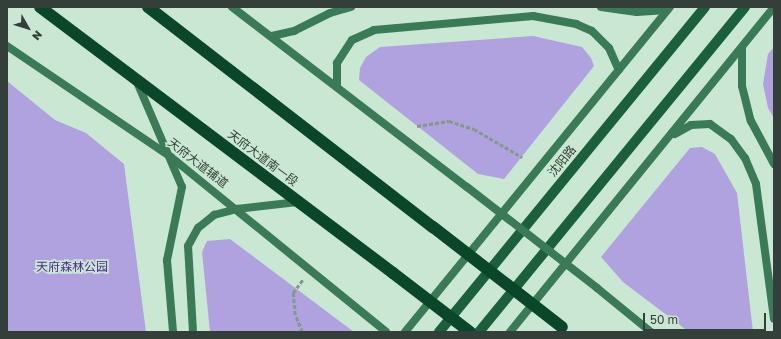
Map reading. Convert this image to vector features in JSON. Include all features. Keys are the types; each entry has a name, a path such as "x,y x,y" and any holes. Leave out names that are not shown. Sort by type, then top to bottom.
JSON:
{"highway":[{"name":"天府大道南一段","path":"40,7 470,332"},
{"path":"148,7 565,330"}],"main road":[{"name":"沈阳路","path":"439,332 705,7"},
{"path":"479,332 745,7"}],"street":[{"path":"232,7 337,86 597,288 651,332"},
{"path":"272,36 294,31 330,13 351,7"},
{"path":"601,7 637,12 668,9"},
{"path":"510,332 671,136 774,7"},
{"path":"405,332 668,9"},
{"path":"337,86 336,63 352,40 374,30 533,16 576,24 592,32 609,48 619,70"},
{"name":"天府大道辅道","path":"7,46 171,157 237,209 386,332"},
{"path":"742,48 742,86 751,121 774,164"},
{"path":"137,81 171,157 182,187 167,260 173,332"},
{"path":"671,136 691,125 710,124 731,139 746,158 756,184 774,319"},
{"path":"194,332 188,246 198,228 214,215 237,209 298,202"}],"path":[{"path":"417,126 448,120 474,129 522,157"},
{"path":"293,293 295,314 302,332"}],"green space":[{"path":"533,36 582,47 591,58 594,66 504,179 478,174 359,80 360,68 366,57 380,47"},
{"path":"774,47 774,118 768,108 763,84 768,54"},
{"name":"天府森林公园","path":"7,81 55,120 86,133 124,164 146,332 7,332"},
{"path":"702,147 715,154 737,193 753,332 689,332 623,282 601,257 690,148"},
{"path":"230,239 354,332 210,332 202,252 207,241"}]}
